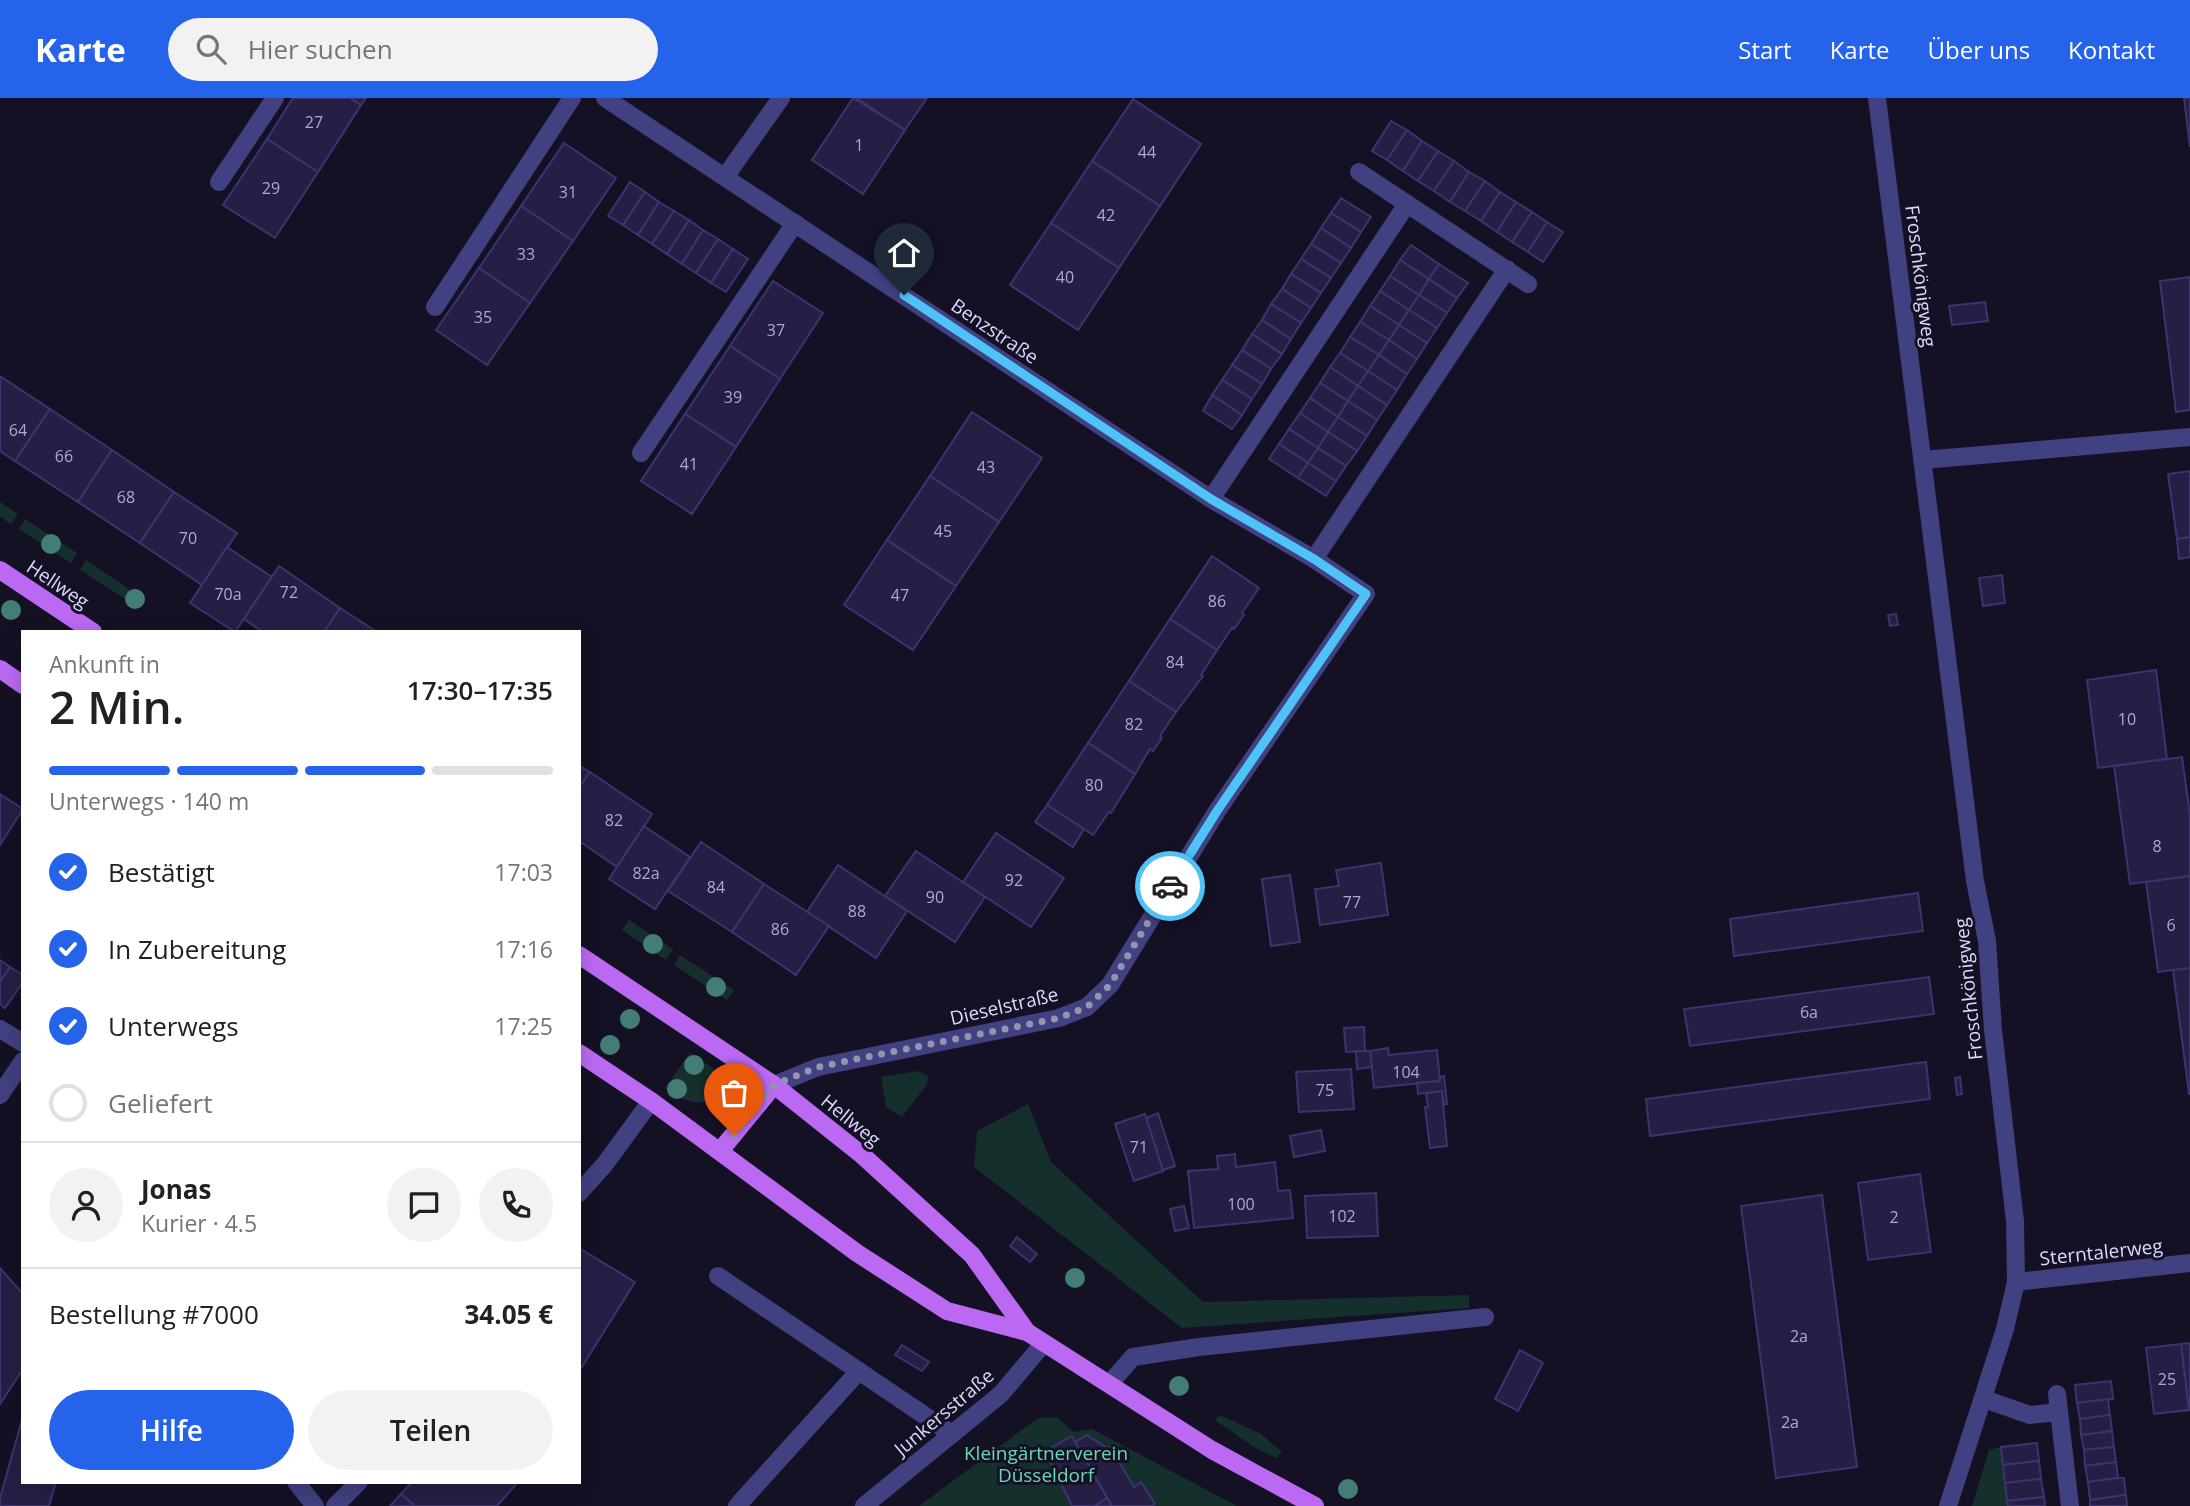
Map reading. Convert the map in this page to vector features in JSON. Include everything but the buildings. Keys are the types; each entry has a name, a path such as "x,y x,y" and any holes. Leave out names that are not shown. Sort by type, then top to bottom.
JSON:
{"main road":[{"name":"Hellweg","path":"0,570 90,630"},
{"path":"0,669 21,684"},
{"name":"Hellweg","path":"581,956 774,1085 862,1155 972,1255 1027,1332"},
{"name":"Hellweg","path":"581,1054 651,1101 857,1252 947,1311 1027,1332 1212,1450 1315,1506"},
{"name":"Dieselstraße","path":"720,1151 774,1085"}],"street":[{"path":"219,182 275,98"},
{"path":"435,307 572,98"},
{"name":"Benzstraße","path":"605,98 1211,499 1314,559 1366,594"},
{"path":"725,177 780,98"},
{"name":"Froschkönigweg","path":"1877,98 1975,881 1987,941 1993,1030 2015,1221 2016,1282 2006,1329 1948,1506"},
{"path":"1359,172 1528,284"},
{"path":"1211,499 1407,204"},
{"path":"640,453 794,223"},
{"path":"1314,559 1507,269"},
{"path":"1923,460 2190,437"},
{"name":"Dieselstraße","path":"774,1085 818,1067 1059,1018 1087,1007 1110,985 1217,811 1366,594"},
{"path":"0,1029 21,1042"},
{"path":"2,1087 21,1063"},
{"path":"581,1191 605,1164 651,1101"},
{"name":"Sterntalerweg","path":"2016,1282 2190,1263"},
{"path":"718,1276 952,1434"},
{"path":"1110,1383 1133,1357 1199,1347 1485,1317"},
{"name":"Junkersstraße","path":"864,1506 1001,1394 1044,1343"},
{"path":"737,1506 859,1371"},
{"path":"1984,1399 2031,1415 2058,1403 2070,1506"},
{"path":"298,1484 315,1506"},
{"path":"335,1506 357,1484"}],"green space":[{"path":"0,502 18,514 11,524 0,517"},
{"path":"25,519 77,553 71,563 19,529"},
{"path":"86,560 145,600 139,608 80,570"},
{"path":"629,920 673,949 666,960 622,930"},
{"path":"680,955 734,990 727,1000 674,965"},
{"path":"690,1053 726,1077 726,1088 712,1100 688,1100 665,1088"},
{"path":"919,1071 928,1076 927,1084 902,1117 886,1107 881,1077"},
{"path":"1028,1104 1051,1162 1203,1302 1469,1295 1469,1308 1182,1328 974,1167 977,1131"},
{"path":"1220,1415 1261,1434 1282,1452 1276,1458 1257,1449 1215,1420"},
{"name":"Kleingärtnerverein Düsseldorf","path":"1057,1417 1073,1432 1092,1429 1237,1506 919,1506 1038,1418"},
{"path":"2001,1447 2008,1506 1972,1506 1989,1450"}],"way so far":[{"path":"734,1135 774,1085 818,1067 1059,1018 1087,1007 1110,985 1170,886"}],"route":[{"path":"904,295 1211,499 1314,559 1366,594 1217,811 1170,886"}]}
